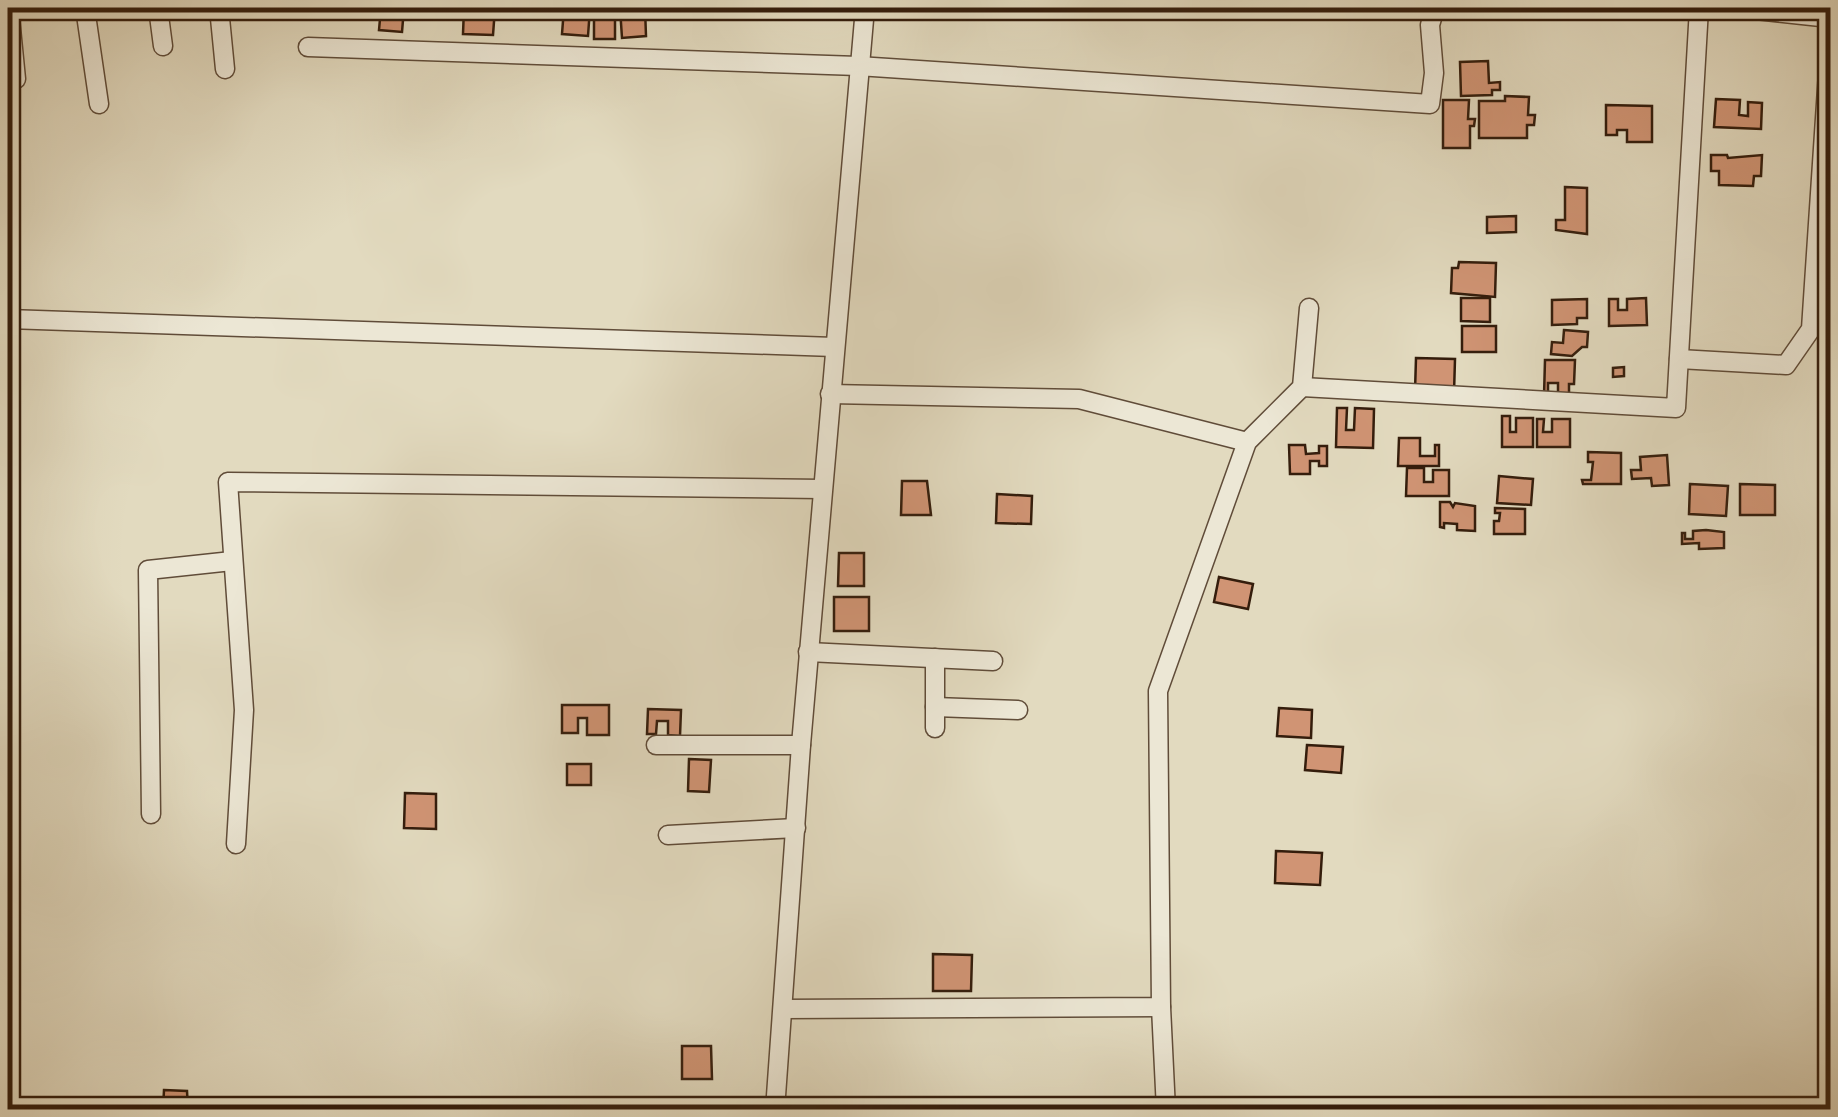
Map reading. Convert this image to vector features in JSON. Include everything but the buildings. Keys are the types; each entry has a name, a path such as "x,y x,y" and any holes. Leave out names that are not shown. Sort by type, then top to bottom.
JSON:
{"street":[{"path":"9,8 16,80"},
{"path":"85,8 99,104"},
{"path":"158,8 163,46"},
{"path":"219,8 225,69"},
{"path":"775,1110 808,652 865,8"},
{"path":"308,47 858,66 1430,104 1434,73 1430,25 1435,8"},
{"path":"1302,387 1676,408 1699,8"},
{"path":"1738,8 1830,18"},
{"path":"1679,359 1786,365 1810,329 1830,43"},
{"path":"1166,1110 1161,1006 1158,691 1248,442 1302,387 1309,308"},
{"path":"8,320 834,347"},
{"path":"830,394 1079,399 1248,442"},
{"path":"236,844 244,710 228,482 822,489"},
{"path":"152,814 148,570 232,561"},
{"path":"808,652 993,661"},
{"path":"935,658 935,728"},
{"path":"935,706 1018,710"},
{"path":"656,745 801,745"},
{"path":"668,835 796,828"},
{"path":"782,1008 1161,1006"}]}
